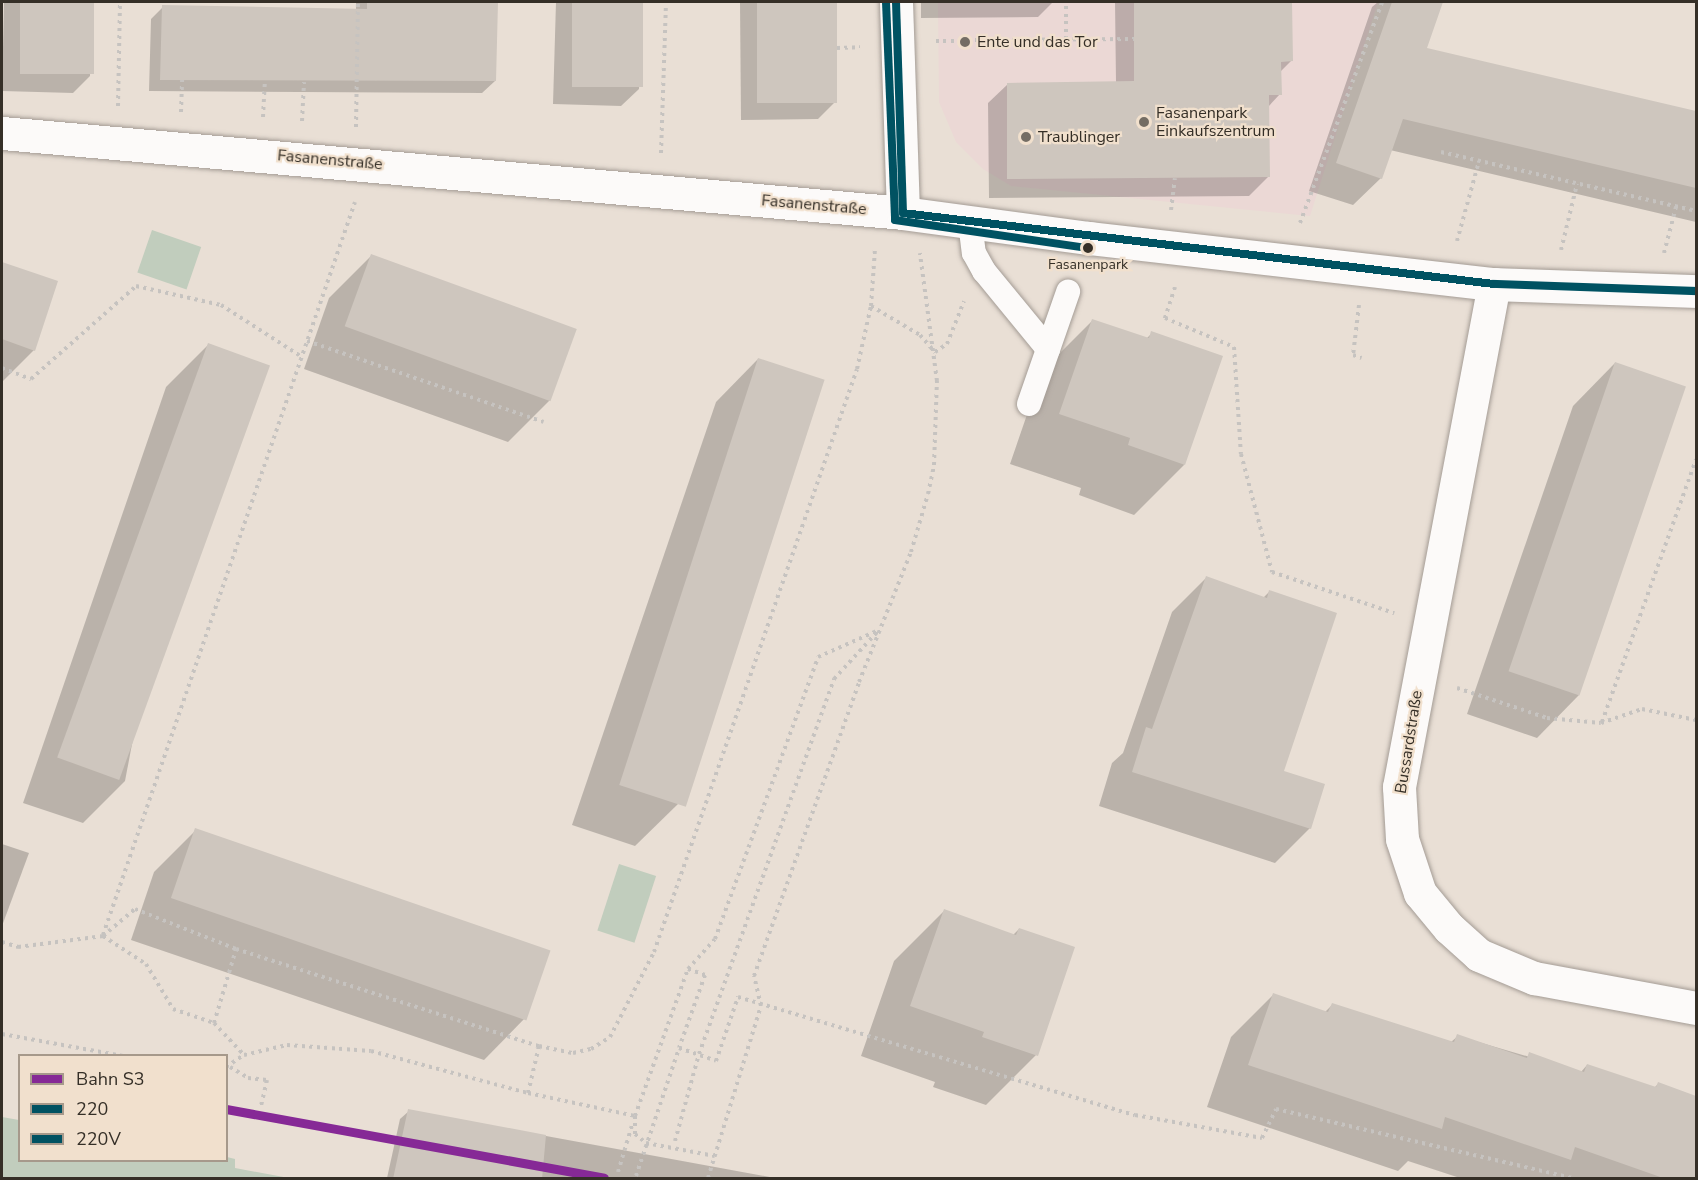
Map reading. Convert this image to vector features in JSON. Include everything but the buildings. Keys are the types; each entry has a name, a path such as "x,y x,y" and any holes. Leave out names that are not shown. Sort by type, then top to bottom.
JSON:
{"street":[{"path":"896,2 903,213"},
{"name":"Fasanenstraße","path":"2,133 117,141 903,213 1286,261 1494,284 1696,291"},
{"name":"Bussardstraße","path":"1494,284 1399,787 1402,839 1420,892 1449,928 1479,955 1534,978 1696,1008"}],"lane":[{"path":"970,222 974,253 984,271 1048,349"},
{"path":"1029,404 1068,292"}],"path":[{"path":"117,141 120,2"},
{"path":"103,936 302,357 362,163 358,2"},
{"path":"660,192 666,2"},
{"path":"1066,2 1066,39"},
{"path":"1286,261 1382,2"},
{"path":"975,40 1134,39"},
{"path":"1441,152 1696,212"},
{"path":"1447,278 1479,161"},
{"path":"1552,286 1577,184"},
{"path":"1655,289 1676,207"},
{"path":"2,942 18,947 103,936 135,909 236,949 539,1046 573,1053 591,1049 610,1037 654,952 857,369 871,306 875,242 903,213 919,247 935,352 934,465 911,552 880,629 754,976 761,1006 708,1179"},
{"path":"1187,249 1165,318 1234,347 1241,454 1272,572 1430,624"},
{"path":"1362,358 1353,355 1364,269"},
{"path":"2,368 31,379 136,286 221,305 302,357"},
{"path":"871,306 920,335 935,352"},
{"path":"307,341 543,422"},
{"path":"1601,723 1696,459"},
{"path":"618,1172 635,1116 688,969 715,939 818,657 880,629"},
{"path":"675,1141 699,1054 834,679 880,629"},
{"path":"1420,676 1547,717 1601,723 1642,709 1696,720"},
{"path":"103,936 146,964 173,1009 214,1023 244,1055"},
{"path":"214,1023 236,949"},
{"path":"636,1176 705,975 688,969"},
{"path":"679,1048 716,1061 738,997 761,1006 1135,1115 1262,1138 1276,1110 1572,1179"},
{"path":"2,1034 112,1054"},
{"path":"261,1107 267,1080 248,1078 228,1067 244,1055 287,1045 371,1051 528,1093 635,1116"},
{"path":"528,1093 539,1046"},
{"path":"635,1116 635,1134 646,1143 715,1156"}],"shaded area":[{"name":"Fasanenpark Einkaufszentrum","path":"938,2 1378,2 1310,216 1011,186 983,169 956,142 939,102"}],"green space":[{"path":"152,230 201,247 187,289 137,273"},
{"path":"619,864 656,876 634,943 597,931"},
{"path":"2,1117 18,1120 18,1162 228,1162 228,1157 235,1159 235,1168 289,1178 2,1178"}],"rail line":[{"name":"S3","path":"228,1109 604,1178"}],"transit line":[{"name":"220V","path":"886,2 895,220 1088,248"},
{"name":"220","path":"896,2 903,213"},
{"name":"220","path":"903,213 1494,284 1696,291"}],"place":[{"name":"Ente und das Tor","path":"965,42"},
{"name":"Fasanenpark Einkaufszentrum","path":"1144,122"},
{"name":"Traublinger","path":"1026,137"},
{"name":"Fasanenpark","path":"1088,248"}]}
